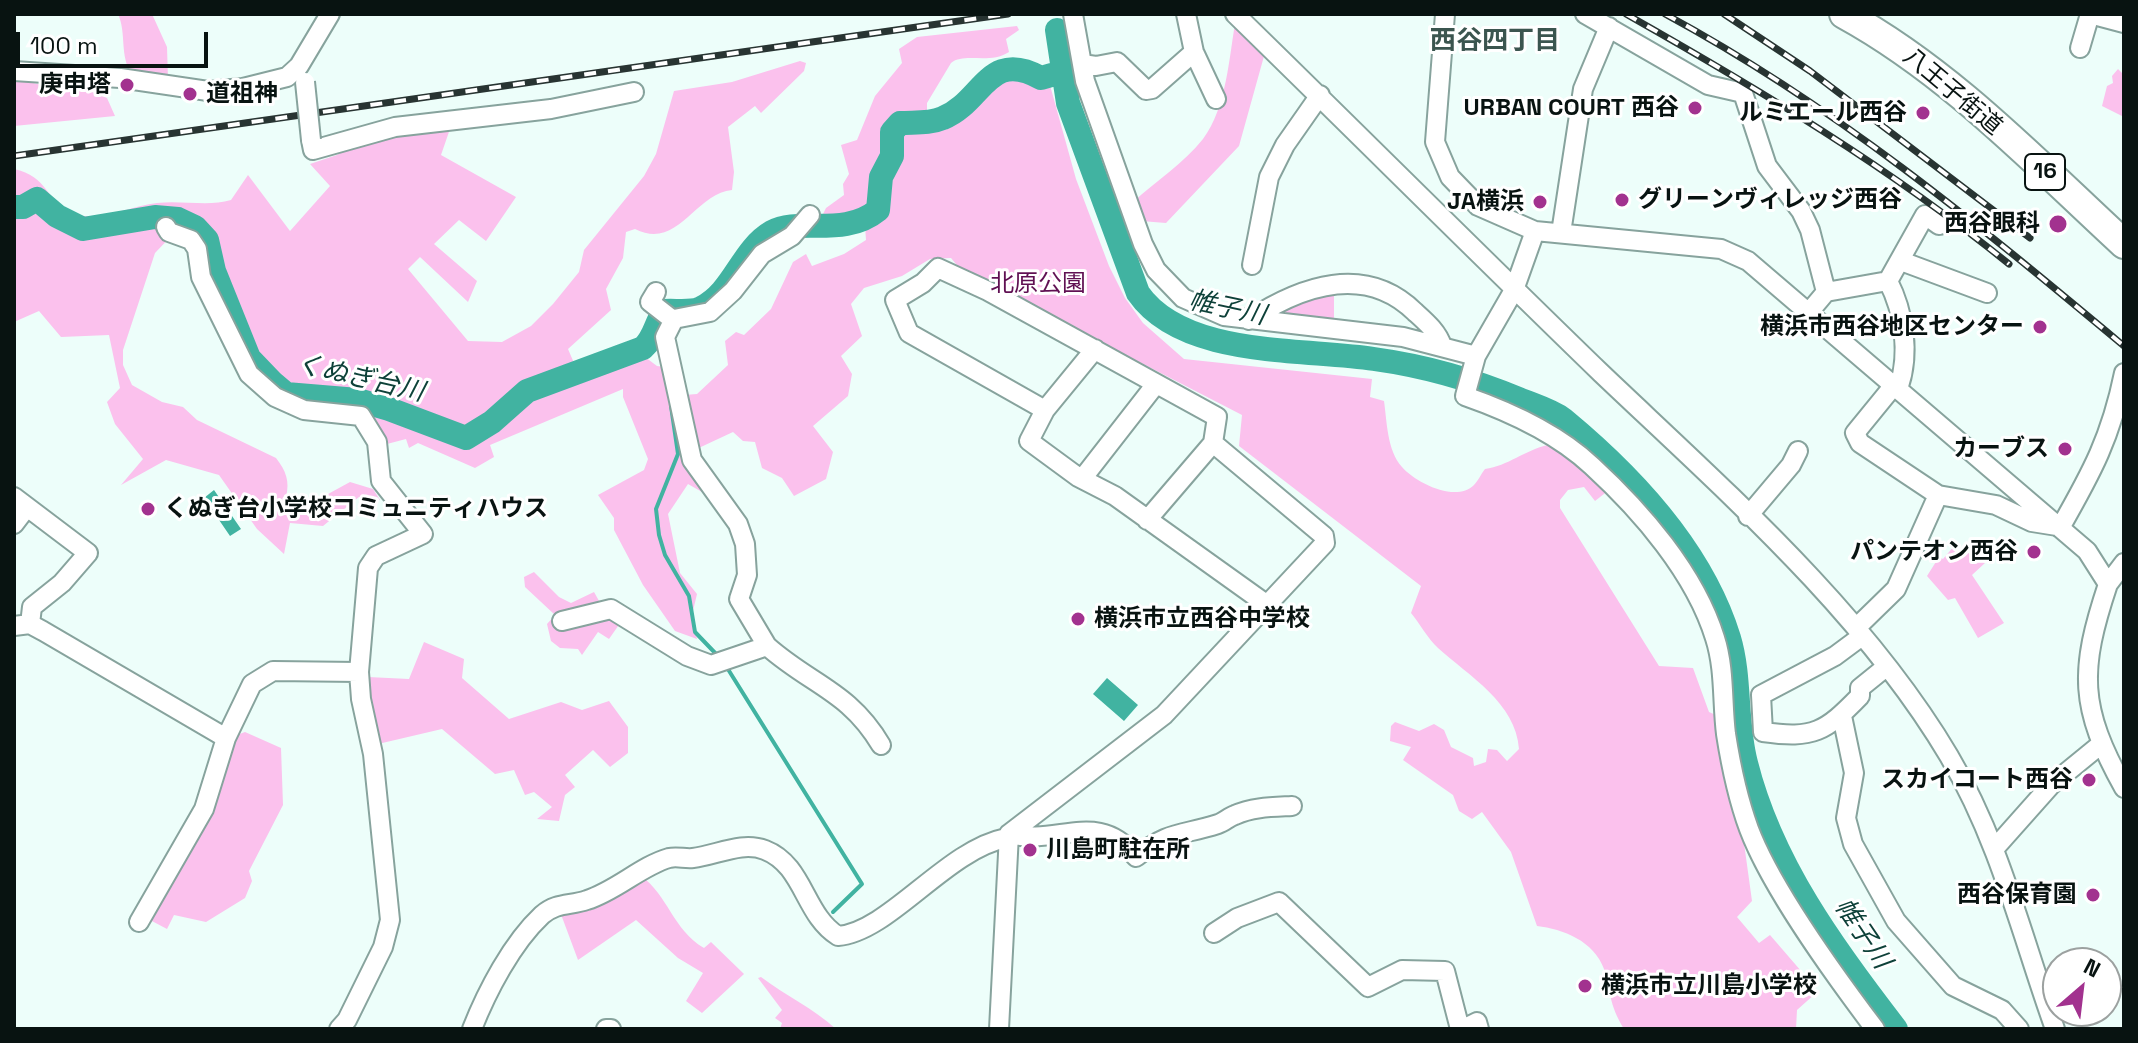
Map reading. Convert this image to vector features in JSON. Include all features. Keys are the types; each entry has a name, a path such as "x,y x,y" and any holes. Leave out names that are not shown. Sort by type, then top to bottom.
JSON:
{"highway":[{"name":"八王子街道","path":"1844,14 1897,46 1966,100 2123,242"}],"street":[{"path":"330,14 302,74 313,150 395,127 551,109 634,92"},
{"path":"1060,14 1074,21 1082,64 1132,215 1156,270 1183,298 1202,309 1249,320 1403,337 1442,346 1475,360"},
{"path":"1186,14 1194,52 1216,99"},
{"path":"1235,14 1748,516 1859,632 1949,756 1995,848 2055,1029"},
{"path":"1445,14 1435,118 1439,160 1461,191 1478,206 1535,231 1721,249 1766,273 2087,551 2108,584"},
{"path":"1585,14 1708,85 1743,93 1767,166 1801,211 1810,230 1826,292"},
{"path":"2080,48 2090,14 2124,23"},
{"path":"1561,233 1583,89 1609,27"},
{"path":"1082,64 1096,66 1117,62 1146,90 1152,89 1194,52"},
{"path":"14,71 120,78 208,91 243,88 302,74"},
{"path":"1252,265 1269,177 1285,145 1320,95"},
{"path":"810,215 792,236 762,254 733,291 710,312 663,309 665,337 692,460 738,524 748,560 739,599 767,646 796,672 843,697 870,727 881,745"},
{"path":"1810,311 1826,292 1888,281 1925,215 1939,225"},
{"path":"166,227 169,232 191,240 197,249 201,277 249,374 275,397 304,410 361,416 377,442 381,481 423,534 376,556 368,568 359,672 361,699 373,754 390,920 383,947 347,1020 339,1029"},
{"path":"1535,231 1514,290 1475,360 1465,396 1550,437 1592,465 1664,545 1680,569 1715,638 1726,733 1749,828 1804,926 1875,1029"},
{"path":"1901,261 1987,293"},
{"path":"1045,410 909,333 895,300 923,283 938,268 988,291 1217,417 1213,443 1147,520"},
{"path":"1888,281 1898,300 1904,371 1897,385 1855,433 1860,443 1938,495 1996,505 2032,522 2059,527"},
{"path":"1249,320 1322,286 1367,283 1407,304 1442,346"},
{"path":"1095,349 1045,410 1029,441 1266,604"},
{"path":"2059,527 2107,439 2124,373"},
{"path":"1082,479 1156,384"},
{"path":"472,1029 482,1002 530,928 561,904 585,901 668,858 691,858 740,848 764,849 779,857 802,887 823,927 838,936 856,932 937,873 992,841 1008,836 1164,715 1325,543 1324,536 1213,443"},
{"path":"1748,516 1791,465 1798,451"},
{"path":"1886,667 1860,688 1860,696 1842,716 1810,734 1763,732 1761,695 1835,656 1859,632 1896,589 1938,495"},
{"path":"14,524 21,502 88,553 62,583 32,607 22,625 226,738"},
{"path":"2124,563 2108,584 2095,622 2087,702 2100,745 2124,788"},
{"path":"562,621 611,609 687,656 711,665 767,646"},
{"path":"139,922 204,809 226,738 252,684 259,676 286,671 359,672"},
{"path":"1842,716 1854,773 1846,818 1853,844 1896,921 1953,986 2002,1010 2019,1029"},
{"path":"1995,848 2051,785 2100,745"},
{"path":"1008,836 1027,838 1100,830 1116,836 1136,857 1160,839 1180,831 1221,824 1233,815 1254,809 1292,806"},
{"path":"999,1029 1008,836"},
{"path":"1214,933 1237,918 1279,902 1368,987 1402,970 1445,971 1462,1029 1477,1022 1479,1029"}],"green space":[{"path":"118,14 152,14 167,47 168,79 132,75 126,60"},
{"path":"1236,18 1266,49 1239,146 1166,223 1141,221 1133,202 1187,156 1211,126 1226,81"},
{"name":"北原公園","path":"1017,26 1019,30 1006,39 1009,52 993,58 963,58 951,63 927,103 927,111 943,116 959,110 969,103 964,95 973,86 1004,68 1027,66 1048,78 1076,179 1109,266 1125,298 1143,323 1184,359 1372,379 1370,397 1384,401 1388,436 1397,460 1408,473 1436,489 1466,490 1485,469 1548,445 1578,462 1609,490 1595,501 1584,487 1568,490 1560,500 1560,508 1659,666 1693,668 1709,712 1727,720 1752,901 1737,917 1759,943 1770,935 1814,986 1816,993 1797,1010 1796,1029 1624,1029 1599,959 1576,938 1537,926 1511,852 1482,812 1472,819 1459,811 1453,795 1403,760 1411,747 1390,741 1391,726 1395,722 1419,731 1434,724 1444,730 1451,747 1473,758 1474,766 1486,762 1488,749 1497,750 1507,761 1519,749 1516,733 1500,704 1434,644 1411,613 1421,586 1239,446 1242,415 961,270 951,258 930,259 902,276 864,288 851,304 862,336 841,356 852,374 848,396 813,426 833,452 826,479 794,496 782,478 762,468 755,442 743,441 733,432 688,453 710,492 702,492 688,484 668,514 680,573 697,594 692,615 697,639 675,631 643,585 614,530 614,518 598,495 644,470 648,459 623,397 623,389 490,445 494,457 475,468 418,443 409,448 406,439 387,444 379,430 315,404 283,397 253,373 177,230 155,253 123,350 123,365 132,385 162,402 183,407 197,420 276,458 286,476 286,497 290,505 308,505 350,482 373,489 380,500 359,497 323,526 290,523 284,554 257,529 219,475 166,460 121,485 143,459 115,424 107,402 120,388 109,335 61,337 39,311 14,322 14,169 34,177 63,208 81,216 114,213 157,203 231,200 248,175 290,231 330,186 310,164 337,155 362,140 451,126 441,155 516,197 486,241 459,220 434,244 477,281 468,302 420,257 408,269 468,341 502,342 531,326 579,272 584,250 644,176 656,154 674,91 732,82 800,61 806,63 804,71 761,113 755,106 728,127 734,172 732,190 707,201 663,233 650,234 635,229 626,232 623,258 606,289 611,310 568,349 574,363 606,369 641,354 657,366 672,368 684,395 697,394 728,365 725,341 736,332 744,335 771,309 793,262 806,254 812,266 844,254 866,240 865,226 813,234 826,208 844,195 843,184 849,174 841,145 857,140 875,96 902,63 899,49 917,37"},
{"path":"2118,69 2124,75 2124,117 2102,106 2107,86 2113,83 2112,76"},
{"path":"14,79 52,87 72,84 107,98 115,116 14,126"},
{"path":"1334,288 1334,325 1261,316"},
{"path":"1955,545 1985,563 1972,575 2004,623 1978,638 1955,598 1948,600 1927,576 1939,557 1943,559"},
{"path":"534,572 559,597 571,603 594,592 607,615 623,619 609,639 598,632 582,655 578,649 560,648 551,641 547,624 555,615 525,587 524,577"},
{"path":"424,642 464,659 462,678 509,719 561,702 582,710 609,701 628,727 628,753 610,767 593,750 565,775 575,787 565,795 559,821 537,819 552,807 534,792 525,795 514,770 495,774 442,729 378,744 367,699 368,677 409,679"},
{"path":"245,732 281,748 283,805 249,871 252,881 245,898 206,922 174,915 167,929 150,920 211,812 237,735"},
{"path":"641,876 658,893 694,941 704,948 711,942 744,974 702,1013 686,1001 703,973 678,958 636,920 578,960 559,909"},
{"path":"761,977 836,1029 780,1029 782,1023 775,1018 782,1010 758,978"}],"shaded area":[{"path":"214,490 241,529 230,536 204,498"},
{"path":"1107,678 1138,705 1124,721 1093,694"}],"waterway":[{"name":"帷子川","path":"1057,30 1068,103 1138,293 1158,314 1184,329 1214,340 1411,365 1465,379 1542,408 1563,419 1589,441 1662,517 1701,575 1729,638 1746,763 1771,836 1807,904 1896,1029"},
{"name":"くぬぎ台川","path":"14,207 23,207 37,199 57,216 83,229 155,217 178,219 195,227 207,240 214,271 249,358 286,394 358,400 466,438 492,422 527,391 643,348 664,311 693,310 712,301 730,282 752,249 772,232 795,226 851,223 878,210 881,177 892,156 892,132 900,123 943,118 968,101 997,73 1009,69 1023,70 1041,78 1062,72"},
{"path":"671,406 678,454 656,509 659,535 665,555 689,596 695,632 718,656"},
{"path":"726,666 862,884 833,912"}],"railway":[{"path":"14,156 1008,14"},
{"path":"1626,14 1823,131 1917,195 2009,264"},
{"path":"1665,14 1728,50 1847,127 1959,211 2124,346"},
{"path":"1724,14 1810,71 2030,238"}],"place":[{"name":"庚申塔","path":"127,85"},
{"name":"道祖神","path":"190,94"},
{"name":"URBAN COURT 西谷","path":"1695,108"},
{"name":"ルミエール西谷","path":"1923,113"},
{"name":"グリーンヴィレッジ西谷","path":"1622,200"},
{"name":"JA横浜","path":"1540,202"},
{"name":"西谷眼科","path":"2058,224"},
{"name":"横浜市西谷地区センター","path":"2040,327"},
{"name":"カーブス","path":"2065,449"},
{"name":"くぬぎ台小学校コミュニティハウス","path":"148,509"},
{"name":"パンテオン西谷","path":"2034,552"},
{"name":"横浜市立西谷中学校","path":"1078,619"},
{"name":"スカイコート西谷","path":"2089,780"},
{"name":"川島町駐在所","path":"1030,850"},
{"name":"西谷保育園","path":"2093,895"},
{"name":"横浜市立川島小学校","path":"1585,986"}],"district":[{"name":"西谷四丁目","path":"1495,42"}]}
